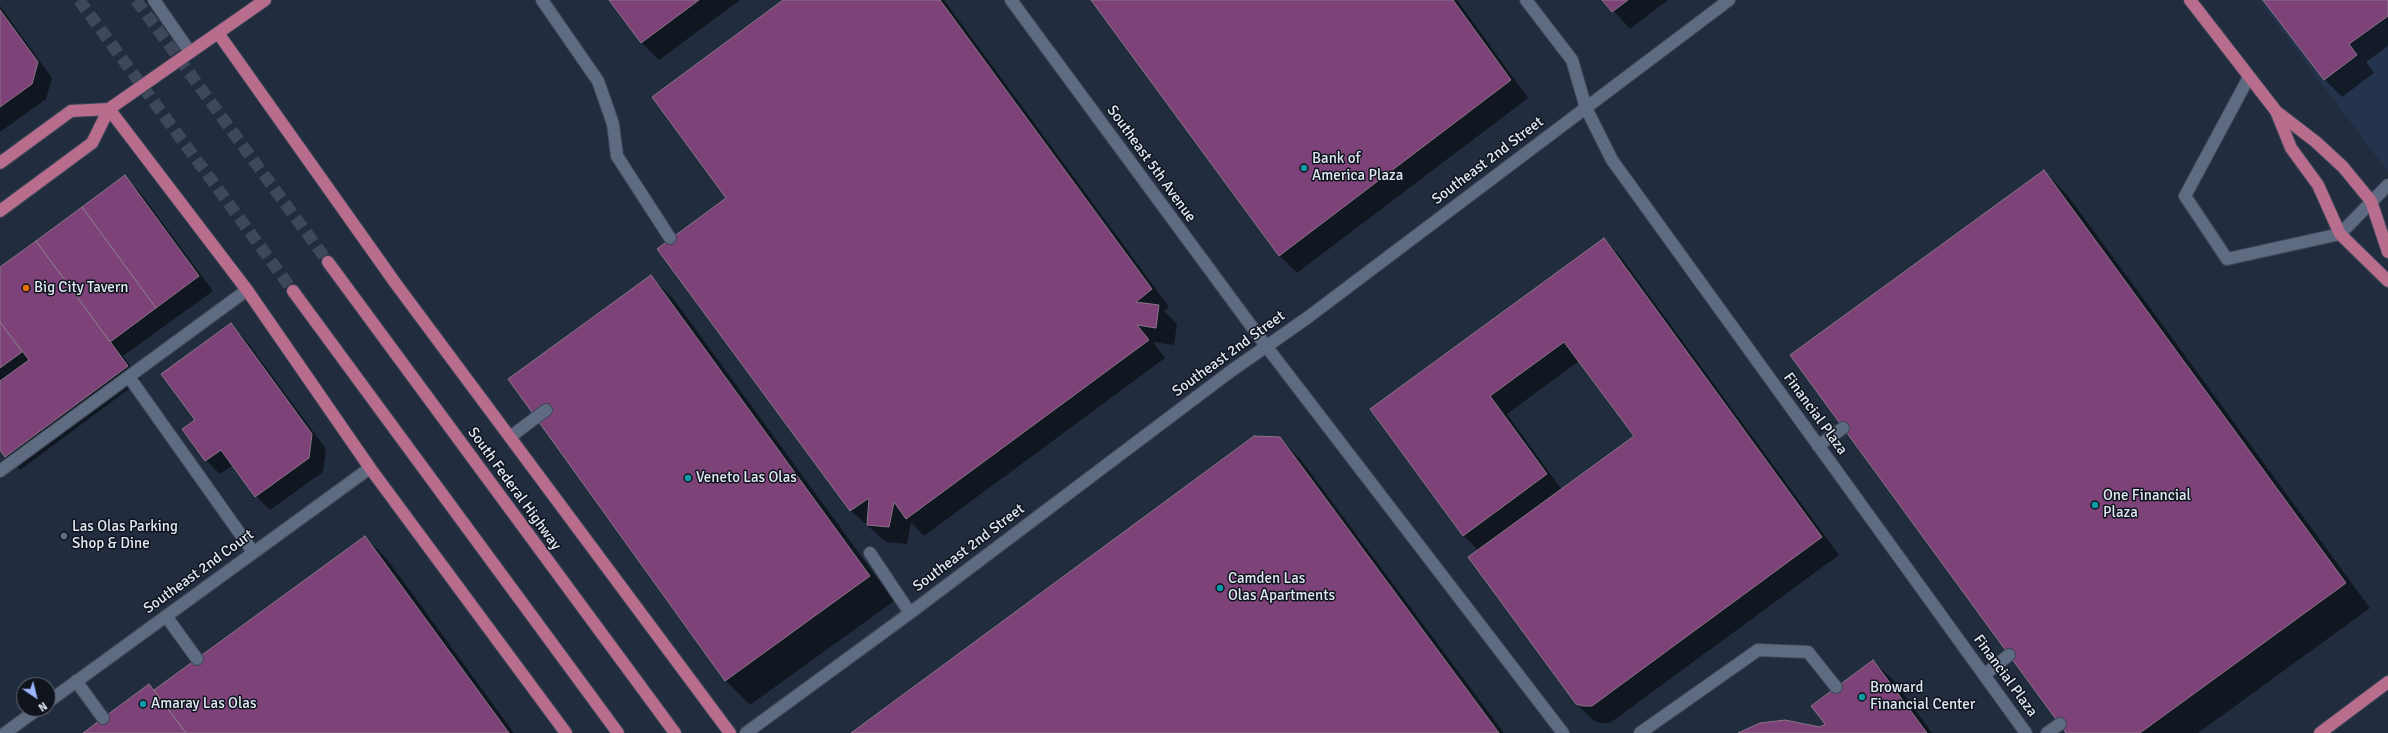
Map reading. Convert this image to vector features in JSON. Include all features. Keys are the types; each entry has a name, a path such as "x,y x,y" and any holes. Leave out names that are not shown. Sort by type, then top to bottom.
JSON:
{"main road":[{"path":"0,211 92,143 110,109 265,0"},
{"path":"2190,0 2276,111 2316,142 2343,167 2371,201 2388,252"},
{"path":"218,33 396,284 730,733"},
{"path":"0,163 71,111 110,109"},
{"path":"110,109 247,290 370,468 566,733"},
{"path":"2276,111 2290,148 2318,184 2340,234 2388,281"},
{"name":"South Federal Highway","path":"328,262 675,733"},
{"path":"293,292 618,733"},
{"path":"2320,733 2388,682"}],"street":[{"path":"154,0 190,52"},
{"path":"542,0 598,81 613,124 617,156 670,238"},
{"name":"Southeast 5th Avenue","path":"1011,0 1266,346 1563,733"},
{"name":"Financial Plaza","path":"1526,0 1572,60 1586,108 1612,160 2026,733"},
{"name":"Southeast 2nd Street","path":"746,733 910,613 1266,346 1307,318 1729,0"},
{"path":"2249,77 2185,196 2227,259 2340,234 2388,185"},
{"path":"0,471 247,290"},
{"path":"129,376 253,552"},
{"path":"510,437 546,410"},
{"path":"1818,446 1843,428"},
{"name":"Southeast 2nd Court","path":"56,696 370,468"},
{"path":"870,553 910,613"},
{"path":"166,616 197,658"},
{"path":"1640,733 1758,650 1808,652 1836,687"},
{"path":"1984,675 2009,656"},
{"path":"76,681 103,718"},
{"path":"5,733 27,717"},
{"path":"2047,733 2060,724"}],"shaded area":[{"path":"2259,0 2388,0 2388,172"}],"building":[{"path":"609,0 699,0 641,43"},
{"path":"783,0 940,0 1152,289 1136,302 1159,305 1156,328 1137,325 1149,340 906,519 894,502 889,527 867,525 869,498 850,511 657,249 726,198 652,97"},
{"name":"Bank of America Plaza","path":"1091,0 1453,0 1511,80 1279,256"},
{"path":"1602,0 1628,0 1612,12"},
{"path":"2263,0 2388,0 2388,16 2349,44 2357,55 2324,80"},
{"path":"0,10 38,62 32,84 0,107"},
{"name":"One Financial Plaza","path":"2044,170 2346,583 2140,733 2066,733 1790,355"},
{"path":"125,175 199,276 156,308 82,207"},
{"path":"82,207 156,308 110,342 36,241"},
{"path":"1604,238 1822,537 1592,706 1583,706 1576,704 1468,557 1634,436 1564,342 1490,396 1547,474 1463,536 1370,409"},
{"path":"36,241 128,366 5,457 0,450 0,381 29,360 0,322 0,267"},
{"name":"Veneto Las Olas","path":"651,275 870,576 725,681 508,379"},
{"path":"0,322 22,352 0,368"},
{"path":"231,323 312,434 309,458 255,497 221,450 205,461 182,429 195,420 161,374"},
{"name":"Camden Las Olas Apartments","path":"1254,436 1280,437 1499,733 851,733"},
{"path":"365,536 509,733 186,733 154,690"},
{"name":"Broward Financial Center","path":"1873,660 1927,733 1738,733 1760,723 1785,720 1820,727 1825,724 1811,706"},
{"name":"Amaray Las Olas","path":"149,684 186,733 83,733 103,718"}],"tunnel":[{"path":"79,0 293,291"},
{"path":"136,0 328,262"}],"place":[{"name":"Bank of America Plaza","path":"1304,168"},
{"name":"Big City Tavern","path":"26,288"},
{"name":"Veneto Las Olas","path":"688,478"},
{"name":"One Financial Plaza","path":"2095,505"},
{"name":"Las Olas Parking Shop & Dine","path":"64,536"},
{"name":"Camden Las Olas Apartments","path":"1220,588"},
{"name":"Broward Financial Center","path":"1862,697"},
{"name":"Amaray Las Olas","path":"143,704"}]}
